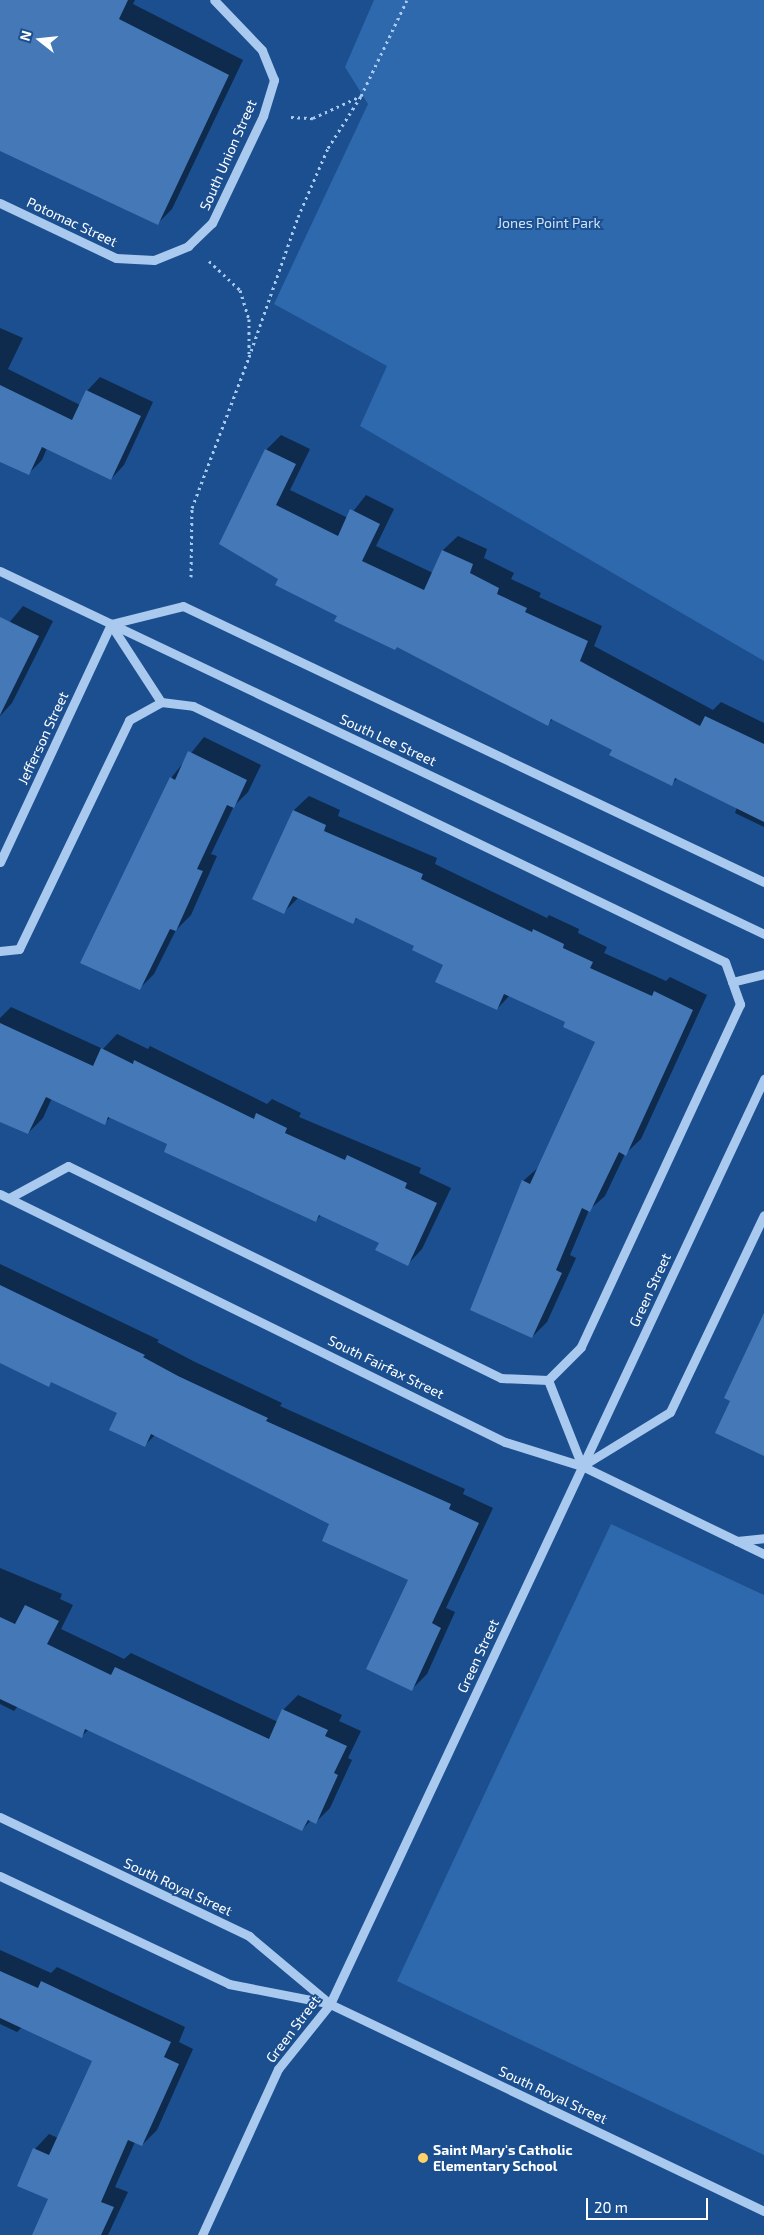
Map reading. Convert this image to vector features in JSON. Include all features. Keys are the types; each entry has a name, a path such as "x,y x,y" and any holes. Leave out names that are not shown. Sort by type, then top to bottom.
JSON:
{"street":[{"name":"South Union Street","path":"212,223 264,116 274,80 262,50 214,0"},
{"name":"Potomac Street","path":"0,203 116,258 154,260 188,246 212,223"},
{"name":"South Lee Street","path":"0,571 764,934"},
{"path":"161,702 111,624 183,606 764,882"},
{"name":"Jefferson Street","path":"0,862 111,624"},
{"path":"0,951 19,949 129,720 161,702 193,706 725,962 740,1004 581,1347 548,1380 501,1378 68,1166 4,1196"},
{"path":"732,982 764,974"},
{"name":"Green Street","path":"202,2235 278,2069 330,2004 764,1080"},
{"name":"South Fairfax Street","path":"4,1196 505,1442 582,1466 764,1554"},
{"path":"548,1380 582,1466 670,1412 764,1215"},
{"path":"737,1541 764,1538"},
{"name":"South Royal Street","path":"0,1817 249,1936 330,2004"},
{"name":"South Royal Street","path":"0,1876 229,1984 330,2004 764,2211"}],"path":[{"path":"191,577 192,508 250,358 298,217 328,148 361,96 407,0"},
{"path":"264,116 313,118 361,96"},
{"path":"188,246 222,270 240,290 249,319 250,358"}],"green space":[{"name":"Jones Point Park","path":"374,0 764,0 764,661 360,426 387,366 274,304 368,104 345,67"},
{"path":"611,1524 764,1595 764,2155 397,1981"}],"building":[{"path":"0,0 128,0 119,19 229,75 158,225 0,151"},
{"path":"0,385 72,420 86,390 141,416 111,480 42,447 29,475 0,462"},
{"path":"265,449 296,464 276,505 338,536 350,509 380,524 362,561 424,590 442,550 473,564 470,573 499,588 497,594 527,608 525,612 588,641 580,661 700,726 705,716 764,744 764,822 675,778 672,786 609,755 612,750 551,719 548,726 397,647 395,650 334,621 337,616 275,585 278,579 219,544"},
{"path":"0,617 39,636 0,715"},
{"path":"188,751 247,780 234,808 227,805 197,869 203,871 176,931 170,929 140,990 80,963 170,777 175,780"},
{"path":"293,810 326,825 324,831 423,874 421,879 532,932 533,929 564,944 563,948 593,962 590,968 652,996 654,991 693,1010 626,1156 619,1152 590,1212 582,1208 556,1270 562,1273 532,1338 470,1310 522,1180 530,1184 595,1042 563,1027 565,1022 504,994 497,1010 435,982 443,965 412,950 414,946 356,918 353,924 293,896 284,914 252,899"},
{"path":"0,1023 93,1066 101,1048 133,1064 134,1060 254,1119 256,1113 287,1128 285,1133 345,1160 347,1155 407,1183 405,1188 437,1203 408,1266 375,1250 379,1243 319,1215 316,1222 164,1152 167,1144 108,1117 105,1125 46,1097 28,1134 0,1122"},
{"path":"0,1285 145,1355 143,1357 178,1376 268,1418 266,1421 451,1504 449,1509 479,1523 432,1623 441,1628 412,1691 366,1669 408,1580 322,1541 329,1524 151,1434 145,1447 109,1430 117,1413 51,1382 49,1387 0,1363"},
{"path":"764,1313 764,1456 715,1433 730,1401 724,1398"},
{"path":"25,1605 59,1621 47,1644 111,1675 115,1667 269,1739 282,1709 328,1730 325,1736 347,1746 334,1773 338,1775 316,1824 308,1820 302,1831 85,1729 82,1738 0,1699 0,1617 15,1624"},
{"path":"0,1971 38,1988 41,1981 171,2042 164,2057 179,2064 142,2146 128,2140 101,2202 114,2207 101,2235 32,2235 48,2199 17,2186 33,2148 49,2155 92,2061 0,2018"}],"place":[{"name":"Saint Mary's Catholic Elementary School","path":"423,2158"}]}
